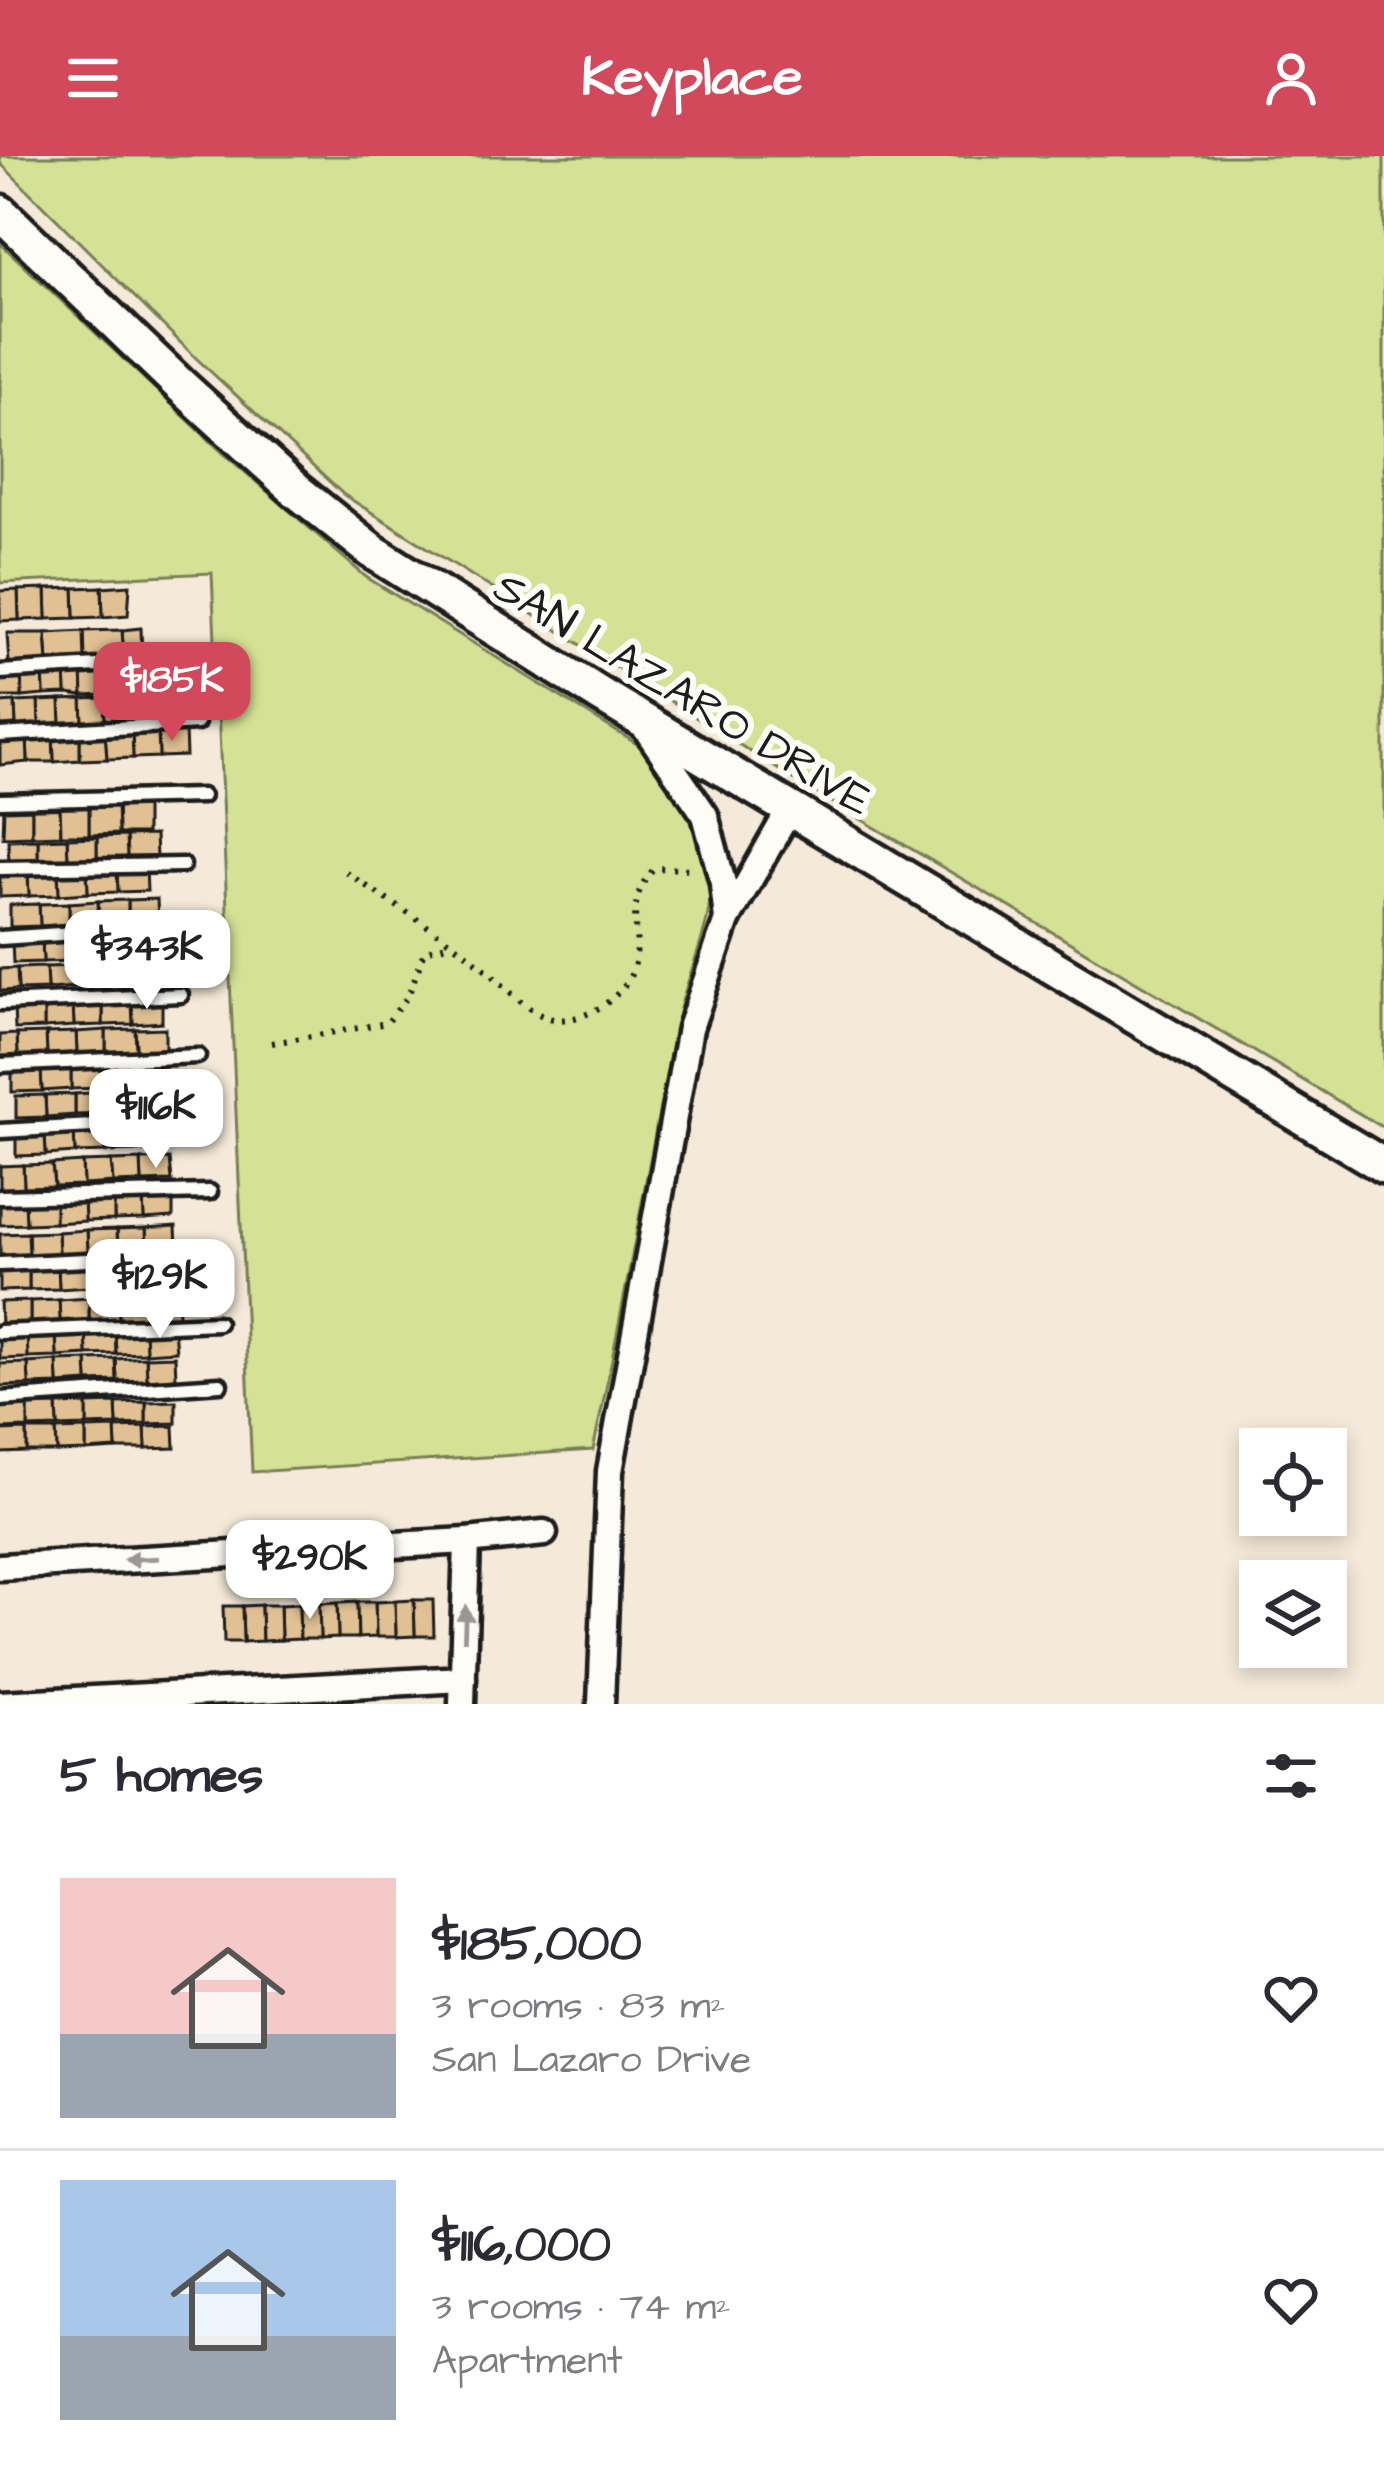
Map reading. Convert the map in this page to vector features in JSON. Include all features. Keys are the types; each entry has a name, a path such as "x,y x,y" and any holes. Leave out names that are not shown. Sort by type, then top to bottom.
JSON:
{"street":[{"name":"SAN LAZARO DRIVE","path":"0,212 179,384 372,551 637,718 1384,1166"},
{"path":"637,718 705,815 727,920"},
{"path":"601,1704 610,1471 690,1028 727,920 790,809"},
{"path":"0,1567 544,1533"},
{"path":"0,1704 462,1692 467,1541"}],"lane":[{"path":"0,671 196,660"},
{"path":"0,735 197,723"},
{"path":"0,801 202,796"},
{"path":"0,868 183,866"},
{"path":"0,938 196,925"},
{"path":"0,1003 181,995"},
{"path":"0,1065 198,1056"},
{"path":"0,1131 204,1120"},
{"path":"0,1197 210,1192"},
{"path":"0,1264 218,1255"},
{"path":"0,1332 218,1323"},
{"path":"0,1400 220,1384"}],"path":[{"path":"346,872 548,1018 567,1019 599,1009 628,982 637,960 634,903 640,883 655,868 698,870 723,884"},
{"path":"272,1043 387,1023 408,996 424,951 450,944"}],"green space":[{"path":"0,156 1384,156 1384,1128 803,785 344,495 197,359 0,163"},
{"path":"0,243 223,453 366,577 645,749 691,805 707,854 709,911 678,1017 593,1450 252,1472 212,573 0,583"}],"building":[{"path":"130,585 128,615 103,617 102,587"},
{"path":"102,587 103,617 75,618 74,588"},
{"path":"74,588 75,618 47,619 46,589"},
{"path":"46,589 47,619 19,620 18,590"},
{"path":"18,590 19,620 0,621 0,591"},
{"path":"141,628 142,658 124,660 122,630"},
{"path":"122,630 124,660 85,661 84,631"},
{"path":"84,631 85,661 48,663 46,633"},
{"path":"7,633 46,633 48,663 9,663"},
{"path":"171,666 172,692 150,693 149,667"},
{"path":"149,667 150,693 127,694 126,668"},
{"path":"65,668 82,669 83,696 66,694"},
{"path":"65,668 66,694 44,695 43,669"},
{"path":"104,668 105,695 83,696 82,669"},
{"path":"104,668 126,668 127,694 105,695"},
{"path":"43,669 44,695 22,697 21,670"},
{"path":"21,670 22,697 0,697 0,671"},
{"path":"171,695 172,721 150,722 149,696"},
{"path":"149,696 150,722 128,723 127,697"},
{"path":"127,697 128,723 105,724 104,698"},
{"path":"104,698 105,724 83,725 82,699"},
{"path":"82,699 83,725 61,726 60,700"},
{"path":"60,700 61,726 39,727 38,701"},
{"path":"38,701 39,727 16,728 15,702"},
{"path":"15,702 16,728 0,729 0,703"},
{"path":"185,730 186,756 159,757 158,731"},
{"path":"158,731 159,757 133,758 132,732"},
{"path":"132,732 133,758 107,759 105,733"},
{"path":"105,733 107,759 80,760 80,734"},
{"path":"80,734 80,760 54,762 53,735"},
{"path":"53,735 54,762 28,762 27,737"},
{"path":"27,737 28,762 0,765 0,739"},
{"path":"146,801 146,834 118,834 117,802"},
{"path":"117,802 118,834 89,835 89,803"},
{"path":"32,803 32,836 3,837 4,806"},
{"path":"32,803 60,803 61,835 32,836"},
{"path":"60,803 89,803 89,835 61,835"},
{"path":"155,835 156,857 127,858 126,836"},
{"path":"126,836 127,858 97,859 97,837"},
{"path":"97,837 97,859 68,860 67,838"},
{"path":"67,838 68,860 38,861 38,839"},
{"path":"38,839 38,861 9,862 8,840"},
{"path":"146,869 147,891 118,892 117,870"},
{"path":"117,870 118,892 88,893 87,871"},
{"path":"87,871 88,893 59,895 58,873"},
{"path":"58,873 59,895 29,896 28,874"},
{"path":"28,874 29,896 0,897 0,875"},
{"path":"157,899 158,921 128,922 128,900"},
{"path":"128,900 128,922 99,923 98,901"},
{"path":"98,901 99,923 69,924 69,903"},
{"path":"69,903 69,924 40,926 39,904"},
{"path":"39,904 40,926 10,927 10,905"},
{"path":"160,935 161,957 131,958 130,936"},
{"path":"130,936 131,958 102,959 101,937"},
{"path":"101,937 102,959 72,961 71,939"},
{"path":"71,939 72,961 43,962 42,940"},
{"path":"42,940 43,962 13,963 12,941"},
{"path":"165,962 165,983 136,985 135,963"},
{"path":"135,963 136,985 106,986 106,964"},
{"path":"106,964 106,986 77,987 76,966"},
{"path":"76,966 77,987 47,989 46,967"},
{"path":"46,967 47,989 18,990 17,968"},
{"path":"17,968 18,990 0,991 0,969"},
{"path":"162,1000 162,1022 133,1024 132,1002"},
{"path":"132,1002 133,1024 103,1025 103,1003"},
{"path":"103,1003 103,1025 74,1026 73,1004"},
{"path":"73,1004 74,1026 44,1028 44,1006"},
{"path":"44,1006 44,1028 15,1029 14,1007"},
{"path":"165,1028 165,1049 136,1051 135,1029"},
{"path":"135,1029 136,1051 106,1052 106,1030"},
{"path":"106,1030 106,1052 77,1053 76,1032"},
{"path":"76,1032 77,1053 47,1055 46,1033"},
{"path":"46,1033 47,1055 18,1056 17,1034"},
{"path":"17,1034 18,1056 0,1057 0,1035"},
{"path":"159,1064 160,1085 130,1087 130,1065"},
{"path":"130,1065 130,1087 101,1088 100,1066"},
{"path":"100,1066 101,1088 71,1089 71,1068"},
{"path":"71,1068 71,1089 42,1091 41,1069"},
{"path":"41,1069 42,1091 12,1092 12,1070"},
{"path":"163,1090 164,1112 134,1113 134,1091"},
{"path":"134,1091 134,1113 105,1114 104,1092"},
{"path":"104,1092 105,1114 75,1115 75,1094"},
{"path":"75,1094 75,1115 46,1117 45,1095"},
{"path":"45,1095 46,1117 16,1118 16,1096"},
{"path":"163,1127 164,1149 134,1151 133,1129"},
{"path":"133,1129 134,1151 105,1152 104,1130"},
{"path":"104,1130 105,1152 75,1153 74,1131"},
{"path":"74,1131 75,1153 46,1155 45,1133"},
{"path":"45,1133 46,1155 16,1156 16,1134"},
{"path":"170,1159 172,1181 142,1182 141,1160"},
{"path":"141,1160 142,1182 113,1183 111,1161"},
{"path":"111,1161 113,1183 83,1185 82,1162"},
{"path":"82,1162 83,1185 54,1186 52,1164"},
{"path":"52,1164 54,1186 24,1187 23,1165"},
{"path":"23,1165 24,1187 0,1189 0,1166"},
{"path":"173,1196 173,1217 144,1219 143,1197"},
{"path":"143,1197 144,1219 114,1220 114,1198"},
{"path":"114,1198 114,1220 85,1221 84,1200"},
{"path":"84,1200 85,1221 55,1223 55,1201"},
{"path":"55,1201 55,1223 26,1224 25,1202"},
{"path":"25,1202 26,1224 0,1225 0,1203"},
{"path":"176,1226 177,1248 147,1250 146,1228"},
{"path":"146,1228 147,1250 118,1251 117,1229"},
{"path":"117,1229 118,1251 88,1252 87,1230"},
{"path":"87,1230 88,1252 59,1254 58,1232"},
{"path":"58,1232 59,1254 29,1255 28,1233"},
{"path":"28,1233 29,1255 0,1256 0,1234"},
{"path":"176,1261 177,1283 147,1285 147,1262"},
{"path":"147,1262 147,1285 118,1286 117,1264"},
{"path":"117,1264 118,1286 88,1287 88,1265"},
{"path":"88,1265 88,1287 59,1289 58,1266"},
{"path":"58,1266 59,1289 29,1290 29,1268"},
{"path":"29,1268 29,1290 0,1291 0,1269"},
{"path":"177,1294 178,1316 149,1317 148,1296"},
{"path":"148,1296 149,1317 119,1319 118,1297"},
{"path":"118,1297 119,1319 89,1320 89,1298"},
{"path":"89,1298 89,1320 60,1321 59,1300"},
{"path":"59,1300 60,1321 30,1323 30,1301"},
{"path":"30,1301 30,1323 1,1324 0,1302"},
{"path":"174,1329 176,1351 146,1353 145,1330"},
{"path":"145,1330 146,1353 116,1354 115,1332"},
{"path":"115,1332 116,1354 87,1355 86,1333"},
{"path":"86,1333 87,1355 57,1357 56,1334"},
{"path":"56,1334 57,1357 28,1358 27,1336"},
{"path":"27,1336 28,1358 0,1359 0,1337"},
{"path":"175,1356 176,1378 147,1380 146,1357"},
{"path":"146,1357 147,1380 117,1381 116,1359"},
{"path":"116,1359 117,1381 88,1382 87,1360"},
{"path":"87,1360 88,1382 58,1384 57,1361"},
{"path":"57,1361 58,1384 29,1385 28,1363"},
{"path":"28,1363 29,1385 0,1386 0,1364"},
{"path":"176,1401 176,1423 146,1424 146,1402"},
{"path":"146,1402 146,1424 117,1425 116,1403"},
{"path":"116,1403 117,1425 87,1426 87,1404"},
{"path":"87,1404 87,1426 58,1427 57,1405"},
{"path":"57,1405 58,1427 28,1428 28,1406"},
{"path":"0,1406 28,1406 28,1428 0,1429"},
{"path":"174,1426 175,1448 146,1449 145,1427"},
{"path":"145,1427 146,1449 116,1449 115,1428"},
{"path":"115,1428 116,1449 86,1451 86,1429"},
{"path":"86,1429 86,1451 57,1452 56,1430"},
{"path":"27,1430 56,1430 57,1452 27,1452"},
{"path":"27,1430 27,1452 0,1453 0,1431"},
{"path":"414,1600 433,1600 434,1636 415,1636"},
{"path":"414,1600 415,1636 396,1637 395,1601"},
{"path":"395,1601 396,1637 376,1637 375,1602"},
{"path":"357,1602 358,1638 338,1638 337,1603"},
{"path":"357,1602 375,1602 376,1637 358,1638"},
{"path":"337,1603 338,1638 320,1639 319,1604"},
{"path":"299,1604 300,1639 281,1640 280,1605"},
{"path":"299,1604 319,1604 320,1639 300,1639"},
{"path":"261,1605 262,1641 243,1642 242,1606"},
{"path":"261,1605 280,1605 281,1640 262,1641"},
{"path":"223,1606 242,1606 243,1642 224,1642"}]}
